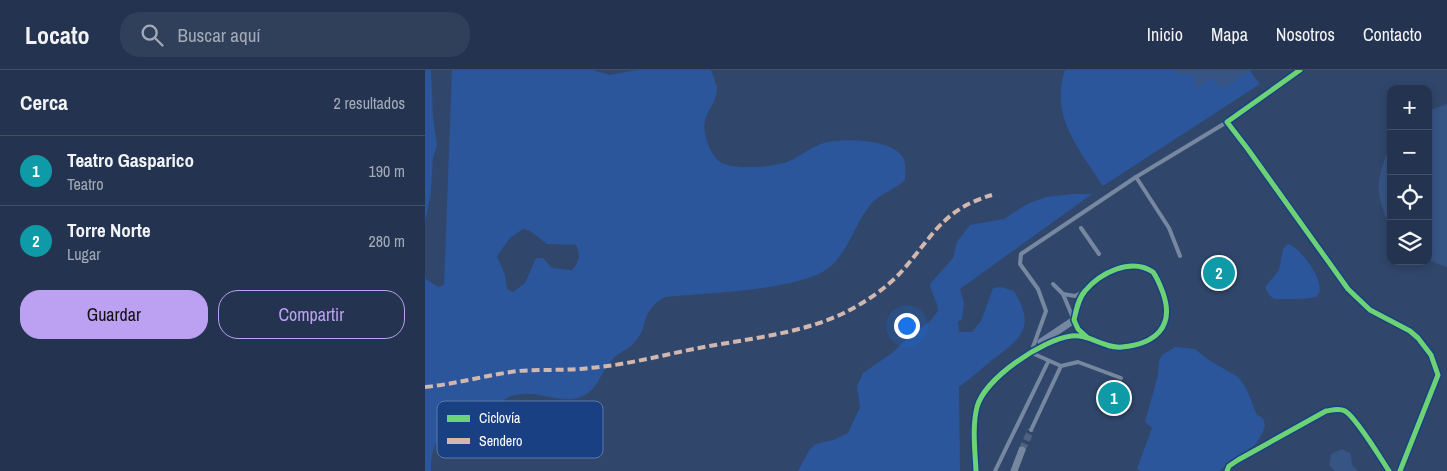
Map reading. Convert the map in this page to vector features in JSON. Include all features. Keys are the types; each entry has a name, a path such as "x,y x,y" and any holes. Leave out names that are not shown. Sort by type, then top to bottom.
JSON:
{"street":[{"path":"1300,70 1227,122 1348,289 1370,310 1414,334 1425,345 1435,363 1438,376 1400,471"},
{"path":"971,471 971,420 978,395 987,382 1031,350 1074,320 1084,292 1105,274 1128,266 1147,268 1157,278 1167,303 1166,322 1158,334 1149,340 1123,347 1114,347 1087,338 1071,336 1048,342 1031,350 991,384 981,398 976,414 976,471"},
{"path":"1074,320 1078,330 1087,338"},
{"path":"1227,471 1229,466 1238,460 1326,411 1334,409 1342,409 1352,416 1389,471"},
{"path":"1013,471 1022,450"}],"lane":[{"path":"1121,378 1078,362 1061,366 1048,362 1031,350 1046,311 1038,289 1020,264 1021,254 1136,177 1227,122"},
{"path":"1136,177 1169,228 1180,256"},
{"path":"1081,228 1099,254"},
{"path":"1053,284 1063,294 1074,320"},
{"path":"1063,294 1075,296 1084,292"},
{"path":"995,471 1048,362"},
{"path":"1031,430 1061,366"}],"shaded area":[{"path":"425,70 431,70 433,117 437,145 433,158 431,192 425,223"},
{"path":"452,70 592,70 610,75 637,70 711,70 717,86 717,92 706,117 704,128 711,150 722,163 740,167 761,167 780,164 792,160 824,143 853,140 886,146 895,150 904,160 905,180 871,204 865,211 843,251 832,265 819,274 778,285 728,292 665,297 656,303 647,314 640,336 629,347 613,358 596,385 583,396 561,399 523,394 508,397 502,401 437,401 437,442 432,454 431,471 425,471 425,274 426,279 438,287 444,285","holes":["523,229 530,231 547,244 576,245 579,255 578,261 572,270 552,268 543,258 536,258 525,283 513,292 507,289 505,275 497,256 510,238"]},
{"path":"1065,70 1249,70 1260,84 1103,186 1069,132 1064,117 1061,87"},
{"path":"1179,70 1252,70 1223,89 1212,78 1196,89 1193,75 1176,74"},
{"path":"1447,104 1447,267 1432,261 1432,110"},
{"path":"1387,153 1387,219 1379,196 1379,178"},
{"path":"1092,194 960,289 964,302 962,320 958,321 959,332 972,332 981,321 993,288 1001,287 1014,291 1021,303 1025,323 1023,331 1011,345 959,387 960,471 798,471 810,449 816,444 836,439 848,433 860,407 857,386 863,373 892,353 911,335 929,322 938,311 930,284 953,258 957,242 970,225 1004,219 1027,204 1046,197"},
{"path":"1288,244 1299,251 1311,266 1319,283 1320,290 1317,296 1303,299 1274,299 1269,295 1265,287 1279,270 1283,249"},
{"path":"1175,347 1195,349 1207,359 1238,377 1246,388 1257,415 1263,418 1265,425 1256,444 1219,471 1141,471 1137,469 1152,428 1145,422 1158,375 1159,361 1162,355"},
{"path":"1342,449 1351,454 1352,465 1358,471 1335,471 1329,465 1331,454"}],"tunnel":[{"path":"1022,450 1031,430"}],"marked path":[{"path":"425,387 518,371 581,369 616,365 770,336 826,320 852,309 882,289 902,271 931,235 950,216 975,201 992,195"}],"cycle path":[{"path":"1300,70 1227,122 1348,289 1370,310 1410,331 1431,355 1438,375 1400,471"},
{"path":"976,471 975,415 982,396 991,384 1016,362 1059,339 1077,336 1109,346 1122,347 1153,338 1164,324 1166,315 1163,293 1153,272 1135,266 1126,267 1107,273 1091,284 1081,298 1074,320 1078,329 1088,338"},
{"path":"1227,471 1229,466 1238,460 1326,411 1338,409 1345,411 1355,421 1389,471"}],"place":[{"name":"Torre Norte","path":"1219,273"},
{"name":"Teatro Gasparico","path":"1114,398"}]}
